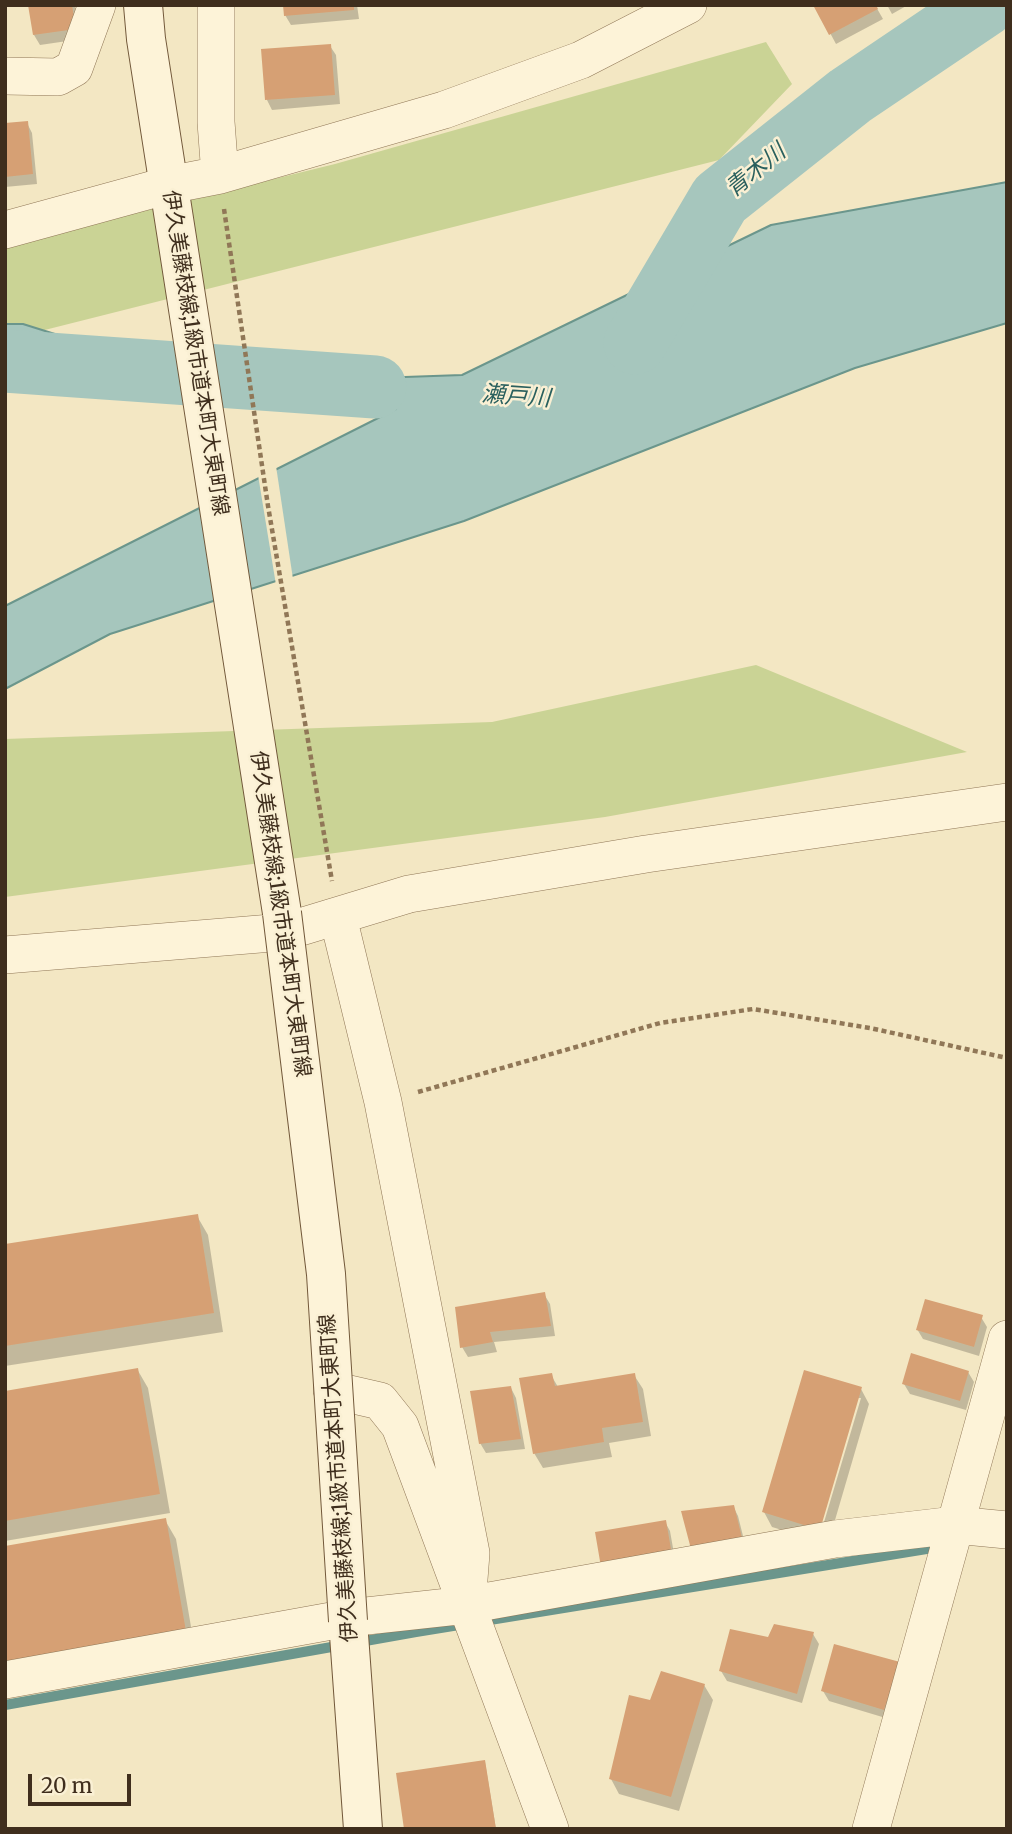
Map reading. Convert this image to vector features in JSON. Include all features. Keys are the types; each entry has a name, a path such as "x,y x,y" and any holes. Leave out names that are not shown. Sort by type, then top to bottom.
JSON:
{"main road":[{"name":"伊久美藤枝線;1級市道本町大東町線","path":"143,5 284,932 321,1225 363,1829"}],"street":[{"path":"5,76 58,77 74,68 97,5"},
{"path":"216,5 215,122 221,188"},
{"path":"5,230 171,194 221,188 581,60 688,5"},
{"path":"5,954 284,932 409,894 646,854 1007,803"},
{"path":"338,916 383,1102 471,1553 467,1605"},
{"path":"870,1829 1007,1339"},
{"path":"332,1390 380,1401 400,1426 550,1829"},
{"path":"5,1680 348,1618 467,1605 835,1539 955,1525 1007,1530"}],"path":[{"path":"221,188 268,506 338,916"},
{"path":"383,1102 660,1023 753,1009 870,1028 1007,1058"}],"green space":[{"path":"766,42 792,84 719,160 5,340 5,245 335,164"},
{"path":"756,665 967,752 605,817 5,897 5,739 492,722"}],"water":[{"path":"1007,182 1007,323 855,368 464,521 110,634 5,689 5,606 396,409 295,405 290,381 462,375 771,225"},
{"path":"5,324 23,324 182,374 187,391 40,375 5,377"}],"pier":[{"path":"276,466 293,579 276,585 258,475"}],"building":[{"path":"28,5 72,5 76,29 33,35"},
{"path":"283,5 354,5 354,10 284,16"},
{"path":"813,5 876,5 878,9 829,35"},
{"path":"331,44 335,95 265,100 261,49"},
{"path":"28,121 33,174 5,177 5,123"},
{"path":"198,1214 214,1313 5,1346 5,1244"},
{"path":"545,1292 551,1326 490,1332 493,1342 460,1348 455,1307"},
{"path":"925,1299 983,1315 974,1347 916,1330"},
{"path":"911,1353 969,1371 960,1401 902,1384"},
{"path":"138,1368 160,1494 5,1521 5,1391"},
{"path":"804,1370 862,1387 820,1530 762,1512"},
{"path":"552,1373 555,1386 635,1373 643,1422 602,1428 604,1442 533,1454 519,1378"},
{"path":"511,1386 521,1439 479,1444 470,1391"},
{"path":"734,1505 743,1542 691,1549 681,1511"},
{"path":"166,1518 186,1631 5,1663 5,1546"},
{"path":"666,1520 672,1555 601,1567 595,1532"},
{"path":"774,1624 814,1632 797,1694 719,1671 730,1629 768,1637"},
{"path":"834,1644 900,1662 884,1710 821,1691"},
{"path":"661,1671 705,1684 671,1797 609,1779 629,1695 650,1700"},
{"path":"485,1760 496,1829 404,1829 396,1773"}],"waterway":[{"name":"青木川","path":"635,343 720,199 850,96 985,5"},
{"name":"瀬戸川","path":"5,361 375,387"},
{"path":"5,1705 416,1632 945,1546"}]}
